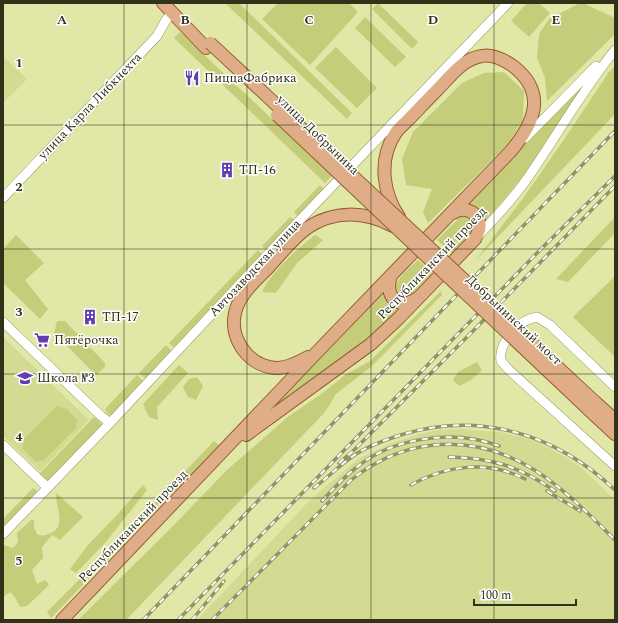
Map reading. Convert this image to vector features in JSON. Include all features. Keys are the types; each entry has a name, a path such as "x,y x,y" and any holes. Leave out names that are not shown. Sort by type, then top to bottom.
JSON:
{"main road":[{"name":"улица Добрынина","path":"163,3 398,224"},
{"path":"398,224 387,193 385,182 385,164 388,147 395,133 456,70 469,60 483,55 498,58 511,65 527,80 533,96 533,112 528,129 510,152"},
{"name":"Республиканский проезд","path":"62,620 510,152"},
{"path":"451,214 458,209 466,209 471,211 476,216 479,222 479,229 475,239"},
{"path":"319,350 300,362 277,368 265,366 255,361 246,354 239,344 235,334 233,324 238,303 247,290 294,240 306,229 320,221 334,216 348,214 373,217 398,224"},
{"name":"Добрынинский мост","path":"398,224 615,420"},
{"name":"Добрынинский мост","path":"398,224 615,434"},
{"name":"Республиканский проезд","path":"224,450 356,356 399,318 475,239"},
{"path":"391,276 388,282 388,291 396,302 404,304 411,302 420,296"}],"street":[{"name":"Автозаводская улица","path":"3,534 110,423 299,221 508,3"},
{"name":"улица Карла Либкнехта","path":"3,198 153,40 173,12"},
{"name":"Республиканский проезд","path":"510,152 615,48"},
{"name":"Республиканский проезд","path":"475,239 505,207 525,182 593,78 615,48"},
{"path":"615,387 550,325 537,317 526,320 520,325 508,338 501,350 501,361 508,370 615,466"},
{"path":"3,322 110,423"},
{"path":"3,445 48,488"}],"shaded area":[{"path":"225,3 239,3 352,113 347,119"},
{"path":"278,3 349,3 358,12 310,65 262,19"},
{"path":"378,3 418,42 412,49 372,9"},
{"path":"527,3 539,3 550,13 529,37 511,21"},
{"path":"580,3 615,18 615,34 547,101 545,78 537,58 539,34 549,19"},
{"path":"365,17 406,57 395,67 355,28"},
{"path":"180,32 332,176 325,183 174,38"},
{"path":"336,47 377,88 357,108 315,68"},
{"path":"3,56 27,79 3,103"},
{"path":"615,66 615,114 475,261 524,197 609,72"},
{"path":"504,72 524,91 523,120 507,145 428,223 423,212 432,189 406,185 402,159 413,132 462,83 484,73"},
{"path":"581,88 525,174 484,223 481,212 476,208 464,205"},
{"path":"320,185 324,190 299,217 294,212"},
{"path":"466,216 472,218 476,223 473,233 453,255 437,240 460,217"},
{"path":"290,217 296,221 268,251 262,246"},
{"path":"615,217 615,233 568,282 556,279"},
{"path":"16,235 44,263 25,280 48,309 40,319 3,283 3,249"},
{"path":"315,235 323,240 297,263 276,293 262,292 266,284 278,269 293,253"},
{"path":"258,250 264,256 176,349 169,343"},
{"path":"418,260 434,275 410,298 399,297 396,292 398,282 405,272"},
{"path":"615,276 615,357 573,317"},
{"path":"384,289 394,305 404,309 356,353 270,411"},
{"path":"441,291 442,295 372,366 336,394 325,412 126,620 78,620 227,470 289,416 320,395 345,375 370,361"},
{"path":"57,321 65,321 105,363 105,367 96,375 54,333"},
{"name":"Школа №3","path":"3,337 89,420 40,471 3,436"},
{"path":"166,345 173,352 147,380 139,373"},
{"path":"477,362 482,370 471,380 459,386 453,380 458,372"},
{"path":"179,365 188,373 157,407 158,420 149,417 143,404"},
{"path":"137,375 145,383 113,416 108,414 105,409"},
{"path":"197,377 203,386 196,400 188,397 183,387 189,379"},
{"path":"57,406 67,409 77,420 76,428 44,460 36,462 23,449 23,440"},
{"path":"94,417 103,425 49,482 39,474"},
{"path":"461,429 499,432 538,442 569,459 583,469 615,500 615,620 197,620 309,501 357,460 392,443 419,434 439,430"},
{"path":"214,441 219,445 175,492 171,486"},
{"path":"143,485 147,490 105,543 76,573 70,569 88,545"},
{"path":"33,488 38,492 3,529 3,519"},
{"path":"56,493 83,517 60,540 52,535 42,547 43,558 32,570 37,584 45,580 49,585 27,606 20,607 15,597 10,592 3,597 3,546 13,548 18,542 17,533 31,520 34,520 34,528 38,535 47,535 57,529 59,524 59,514"},
{"path":"157,501 161,504 51,618 47,612"}],"railway":[{"path":"143,620 615,131"},
{"path":"178,620 542,248 615,176"},
{"path":"339,463 354,450 475,329 615,186"},
{"path":"314,488 350,458 373,445 404,434 433,428 462,425 490,427 517,433 543,442 569,455 615,490"},
{"path":"322,501 357,467 388,449 406,443 444,437 463,438 499,446"},
{"path":"212,620 351,480 380,461 411,449 434,445 463,445 489,450 513,458 535,470 556,485 576,502 615,540"},
{"path":"449,457 479,459 505,465 529,475 555,491"},
{"path":"411,485 438,473 467,467 496,469 525,479"},
{"path":"547,491 580,511"},
{"path":"192,620 224,581"}],"place":[{"name":"ПиццаФабрика","path":"192,78"},
{"name":"ТП-16","path":"227,170"},
{"name":"ТП-17","path":"90,317"},
{"name":"Пятёрочка","path":"42,340"},
{"name":"Школа №3","path":"25,378"}]}
